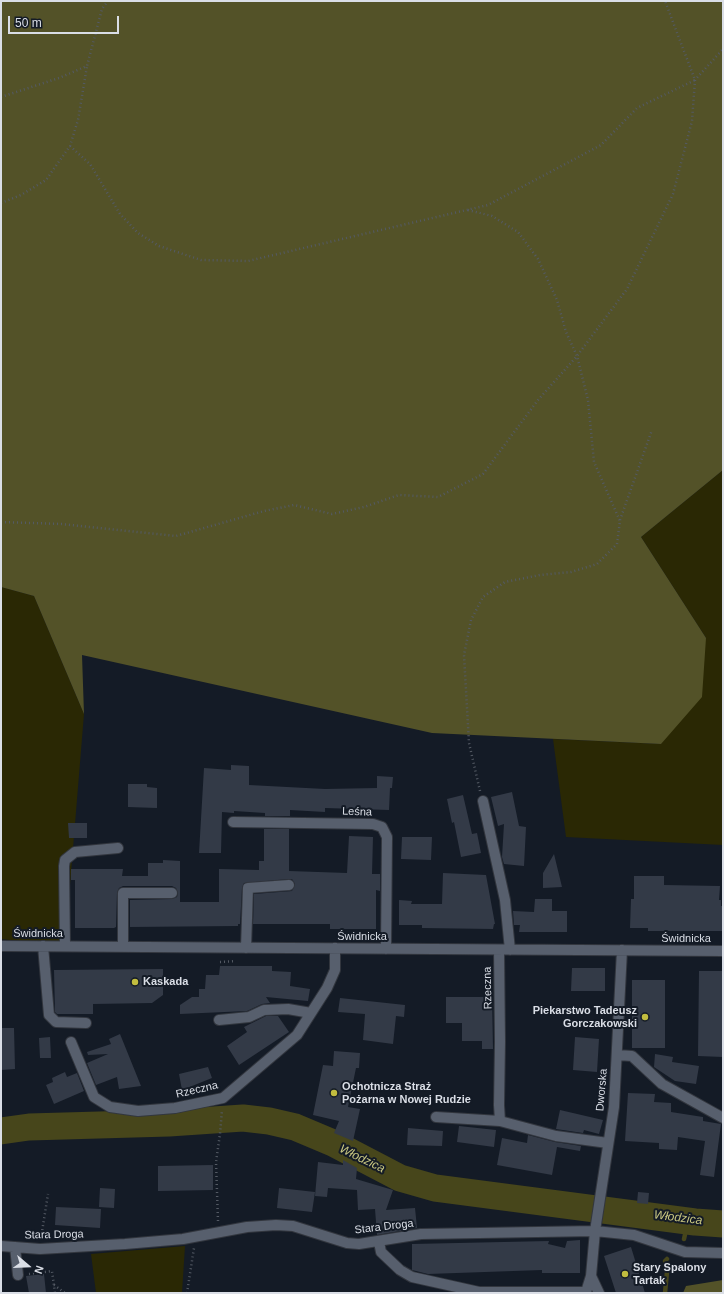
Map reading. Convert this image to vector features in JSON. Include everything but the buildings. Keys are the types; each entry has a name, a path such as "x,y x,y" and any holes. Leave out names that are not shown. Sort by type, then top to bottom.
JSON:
{"street":[{"path":"483,801 505,900 510,950"},
{"name":"Leśna","path":"232,822 373,824 382,827 387,837 386,949"},
{"path":"65,946 65,860 75,852 118,848"},
{"path":"246,948 248,888 289,885"},
{"path":"123,947 123,893 172,893"},
{"name":"Świdnicka","path":"1,946 723,952"},
{"path":"43,946 49,1015 56,1022 86,1022"},
{"name":"Rzeczna","path":"71,1042 94,1097 110,1107 128,1110 174,1108 223,1098 297,1035 328,988 335,970 335,948"},
{"name":"Rzeczna","path":"499,950 500,1121"},
{"name":"Dworska","path":"586,1292 590,1276 614,1106 618,1055 622,950"},
{"path":"219,1020 249,1017 264,1010 288,1009 312,1013"},
{"path":"618,1055 632,1056 662,1084 723,1118"},
{"path":"436,1117 500,1121 556,1136 608,1143"},
{"name":"Stara Droga","path":"1,1246 40,1249 125,1244 194,1237 247,1227 293,1226 347,1243 379,1242 421,1234 596,1227 634,1235 684,1252 723,1253"},
{"path":"379,1242 381,1252 400,1270 412,1277 480,1293 586,1292"},
{"path":"15,1247 18,1275"},
{"path":"590,1276 599,1293"}],"path":[{"path":"1,203 21,195 46,180 70,146 78,120 87,66 102,9 108,1"},
{"path":"1,522 61,524 176,536 264,511 294,505 332,514 364,507 399,495 438,497 483,474 538,400 577,356 627,289 673,194 692,121 694,80 665,1"},
{"path":"70,146 90,164 120,214 138,232 159,246 202,260 248,261 488,206 601,145 638,108 694,80 723,49"},
{"path":"1,97 59,78 87,66"},
{"path":"468,210 492,216 518,232 538,259 545,272 557,300 566,332 577,356 588,400 594,462 620,521"},
{"path":"483,801 469,743 464,655 471,620 483,597 505,582 540,575 571,572 597,564 617,544 620,521 652,430"},
{"path":"219,1232 216,1192 216,1162 222,1106"},
{"path":"40,1249 48,1194"},
{"path":"187,1293 188,1275 195,1246 194,1237"},
{"path":"18,1275 52,1271 55,1293"},
{"path":"54,1284 65,1293"}],"shaded area":[{"path":"1,1 723,1 723,470 641,537 706,638 702,697 661,744 432,733 82,655 84,714 34,596 1,587"},
{"path":"723,470 723,845 566,837 553,739 661,744 706,638 641,537"},
{"path":"1,587 34,596 84,714 65,946 1,939"},
{"path":"185,1246 182,1293 96,1293 91,1254"},
{"path":"723,1280 723,1293 683,1293 686,1286"}],"waterway":[{"name":"Włodzica","path":"1,1131 29,1127 169,1123 243,1118 269,1121 295,1127 333,1143 400,1178 435,1188 695,1222 723,1224"},
{"path":"684,1239 688,1221"},
{"path":"665,1293 667,1272 665,1261 667,1259"}],"place":[{"name":"Kaskada","path":"135,982"},
{"name":"Piekarstwo Tadeusz Gorczakowski","path":"645,1017"},
{"name":"Ochotnicza Straż Pożarna w Nowej Rudzie","path":"334,1093"},
{"name":"Stary Spalony Tartak","path":"625,1274"}]}
